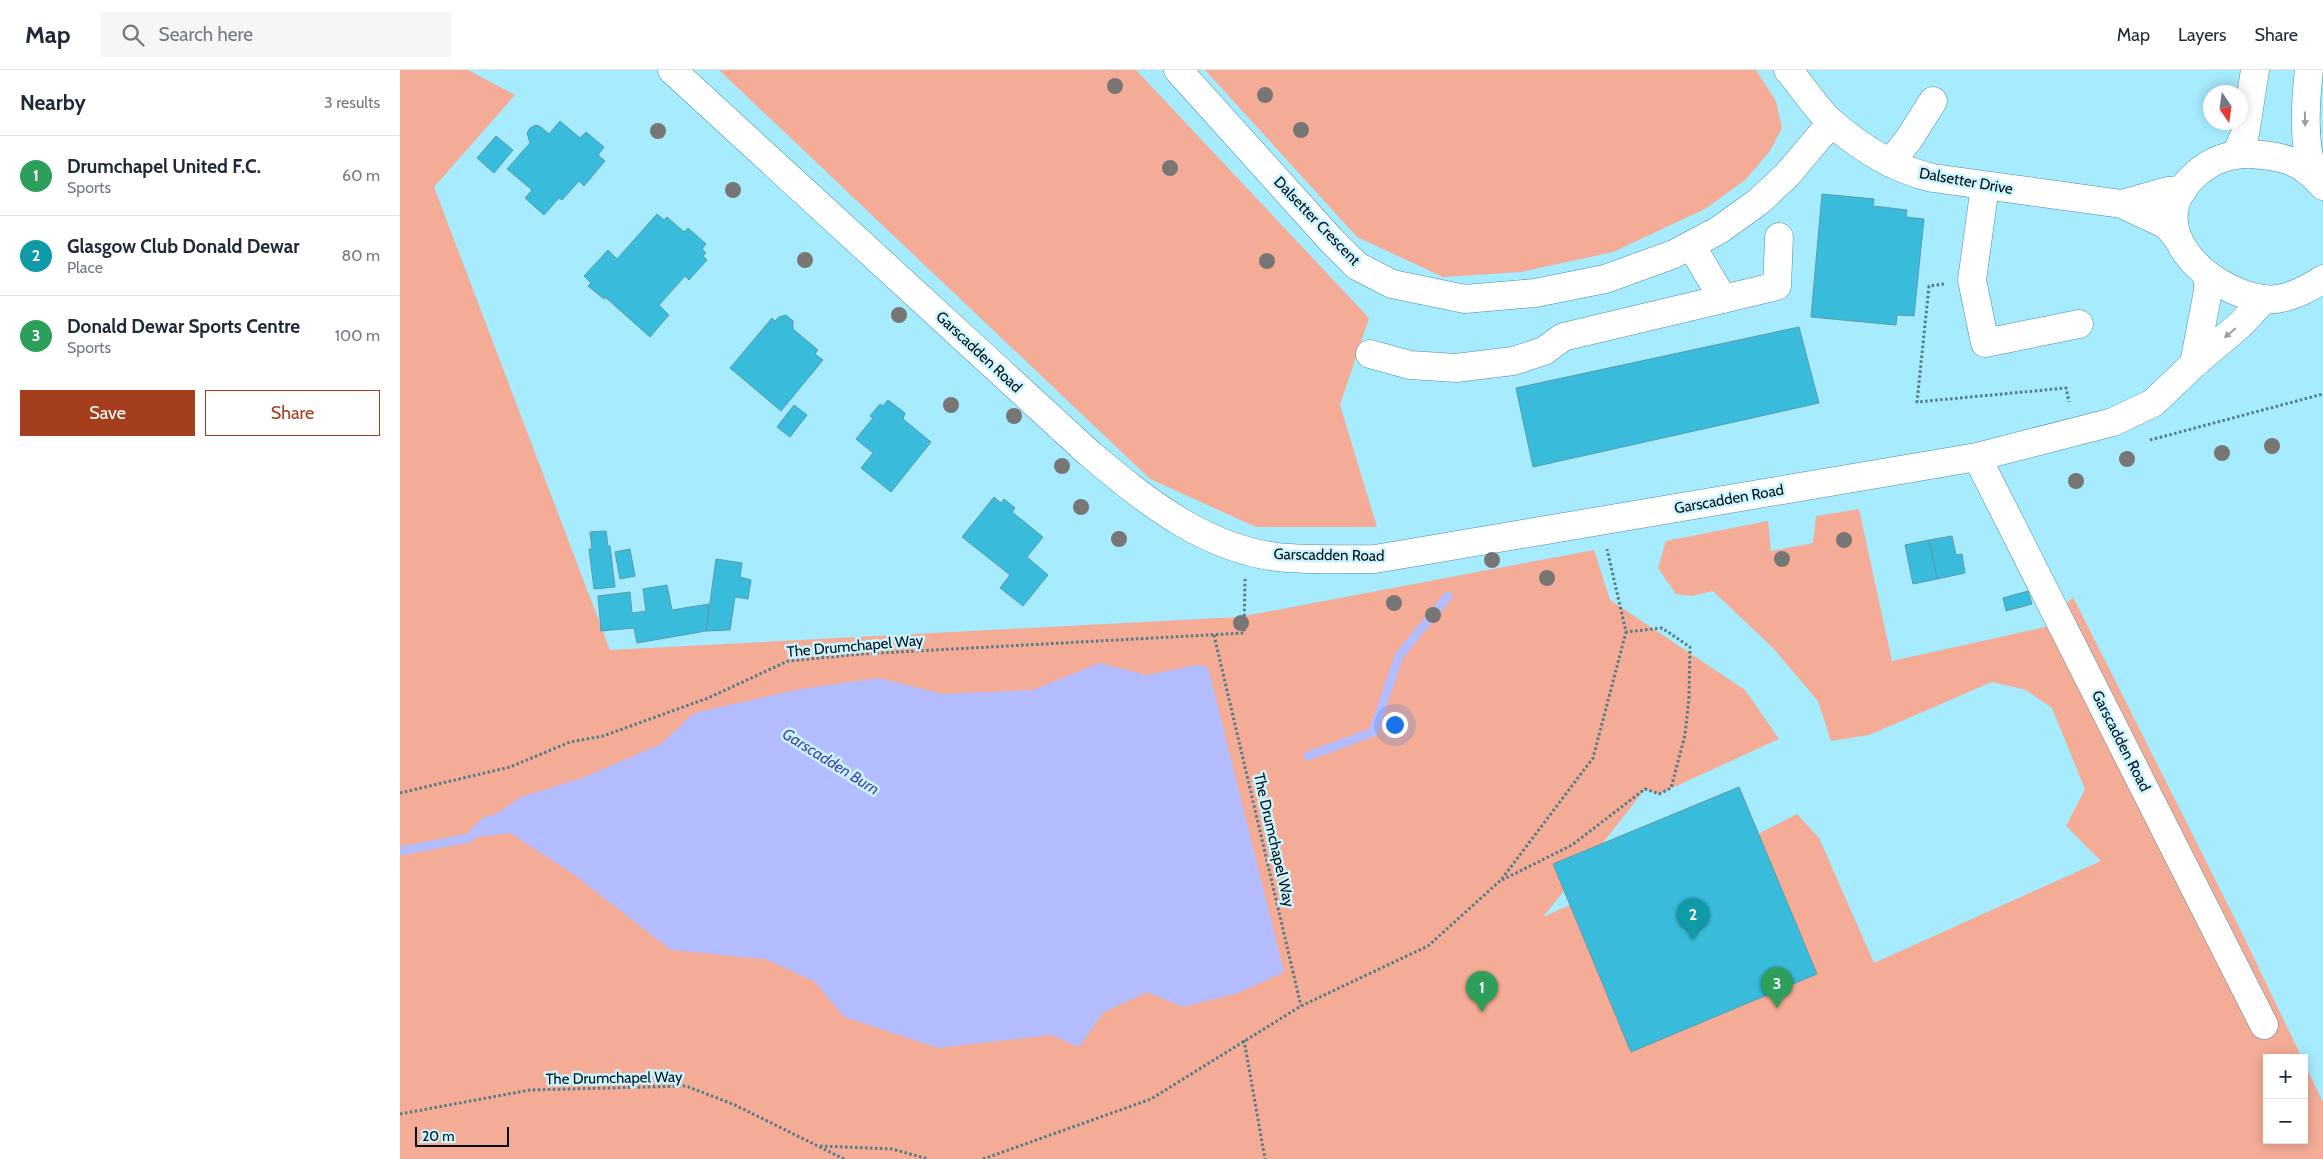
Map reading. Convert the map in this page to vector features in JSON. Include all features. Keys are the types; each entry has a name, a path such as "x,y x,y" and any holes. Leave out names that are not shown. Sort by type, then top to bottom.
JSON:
{"street":[{"name":"Garscadden Road","path":"672,70 1090,454 1142,498 1189,527 1248,552 1287,558 1375,559 1977,457 2113,422 2153,403 2194,364 2241,324 2264,299"},
{"name":"Dalsetter Crescent","path":"1178,70 1331,240 1357,266 1392,284 1465,299 1535,294 1605,279 1674,254 1719,230 1758,202 1787,175 1831,123"},
{"name":"Dalsetter Drive","path":"1788,70 1831,123 1890,163 1923,176 2122,204 2167,225 2178,239"},
{"path":"2236,154 2245,134 2255,70"},
{"path":"2309,70 2305,104 2307,154 2318,180"},
{"path":"1890,163 1909,139 1933,101"},
{"path":"2318,180 2297,162 2287,159 2266,155 2236,154 2224,157 2202,169 2183,190 2175,206 2173,218 2178,239 2191,261 2208,276 2234,291 2264,299 2287,296 2319,286"},
{"path":"1985,186 1972,280 1985,344 2079,324"},
{"name":"Dalsetter Drive","path":"2122,204 2183,190"},
{"path":"1370,354 1410,365 1456,368 1513,361 1544,352 1562,337 1777,286 1779,236"},
{"path":"1691,245 1723,299"},
{"path":"2194,364 2208,291 2208,276"},
{"name":"Garscadden Road","path":"1977,457 2264,1025"}],"path":[{"path":"2148,440 2323,394"},
{"path":"983,1159 1151,1099 1204,1068 1244,1040 1301,1006 1428,946 1501,880 1593,758 1626,632 1601,521"},
{"name":"The Drumchapel Way","path":"400,792 510,767 570,742 603,736 708,698 788,661 862,654 1244,633 1243,604 1248,552"},
{"path":"1501,880 1572,845 1645,789 1659,794 1671,788 1685,735 1690,697 1690,647 1662,628 1626,632"},
{"name":"The Drumchapel Way","path":"1214,635 1301,1006"},
{"path":"1244,1040 1265,1159"},
{"name":"The Drumchapel Way","path":"400,1114 530,1090 686,1086 735,1105 844,1159"},
{"path":"817,1146 892,1149 928,1159"}],"shaded area":[{"path":"400,70 468,70 515,95 434,187 610,650 1239,617 1594,550 1610,600 1745,690 1779,739 1659,794 1645,789 1602,844 1739,787 1758,834 1797,814 1819,838 1874,963 2101,861 2066,826 2085,789 2052,708 2026,690 1992,682 1869,735 1831,741 1818,701 1773,648 1713,591 1692,596 1676,594 1658,568 1666,541 1768,521 1771,551 1813,543 1816,516 1859,509 1892,661 2045,627 2073,597 2239,927 2300,1054 2263,1054 2263,1144 2308,1144 2308,1071 2323,1102 2323,1159 400,1159","holes":["1564,891 1570,905 1543,917"]},
{"path":"719,70 1136,70 1369,318 1340,405 1377,527 1256,527 1150,479"},
{"path":"1205,70 1756,70 1776,101 1782,128 1770,151 1745,180 1705,209 1613,252 1521,272 1443,277 1357,237"}],"water":[{"path":"1099,663 1147,675 1197,665 1208,667 1284,972 1238,993 1183,1007 1147,992 1103,1013 1079,1047 1051,1035 938,1048 844,1017 815,982 765,959 671,950 573,874 510,833 469,838 486,821 521,797 582,778 661,744 694,713 800,689 878,678 943,694 1033,690"}],"building":[{"path":"560,121 580,138 586,132 604,147 598,155 605,161 584,186 579,181 562,200 559,198 544,215 525,198 532,190 507,169 530,143 527,133 530,128 536,125 549,134"},
{"path":"496,136 513,150 494,173 477,158"},
{"path":"1822,194 1874,199 1873,206 1907,210 1906,217 1924,219 1914,316 1897,315 1896,325 1811,317"},
{"path":"657,214 664,220 667,217 684,232 688,228 706,244 702,249 706,253 703,256 707,260 689,280 685,276 659,305 669,315 650,337 605,297 604,299 588,286 591,283 584,276 608,250 617,259"},
{"path":"786,315 793,321 793,329 818,350 815,354 823,360 781,411 730,368 772,318 775,321 779,317"},
{"path":"1799,327 1819,403 1533,467 1516,388"},
{"path":"888,400 905,413 903,419 931,442 891,492 861,468 873,453 856,439 873,418 870,416 880,404 883,406"},
{"path":"794,405 807,415 790,437 777,427"},
{"path":"994,497 1001,503 1004,499 1015,508 1012,512 1043,537 1027,557 1048,575 1023,606 1000,588 1010,575 962,537"},
{"path":"606,531 608,546 610,546 615,587 594,589 589,549 592,549 590,532"},
{"path":"1952,536 1956,555 1962,554 1965,573 1937,579 1929,540"},
{"path":"1929,540 1937,579 1913,584 1905,545"},
{"path":"630,549 635,576 620,579 615,552"},
{"path":"716,559 742,563 740,577 751,580 748,599 735,597 730,630 706,631"},
{"path":"667,585 672,610 709,604 706,631 637,643 634,628 601,631 598,596 630,592 632,613 646,611 643,589"},
{"path":"2028,591 2032,604 2006,611 2003,598"},
{"path":"1739,787 1817,974 1631,1052 1553,864"}],"waterway":[{"name":"Garscadden Burn","path":"1308,756 1373,732 1399,656 1448,596"},
{"name":"Garscadden Burn","path":"400,851 469,838 486,821 496,819"}],"place":[{"name":"Glasgow Club Donald Dewar","path":"1693,939"},
{"name":"Donald Dewar Sports Centre","path":"1777,1008"},
{"name":"Drumchapel United F.C.","path":"1482,1012"}]}
